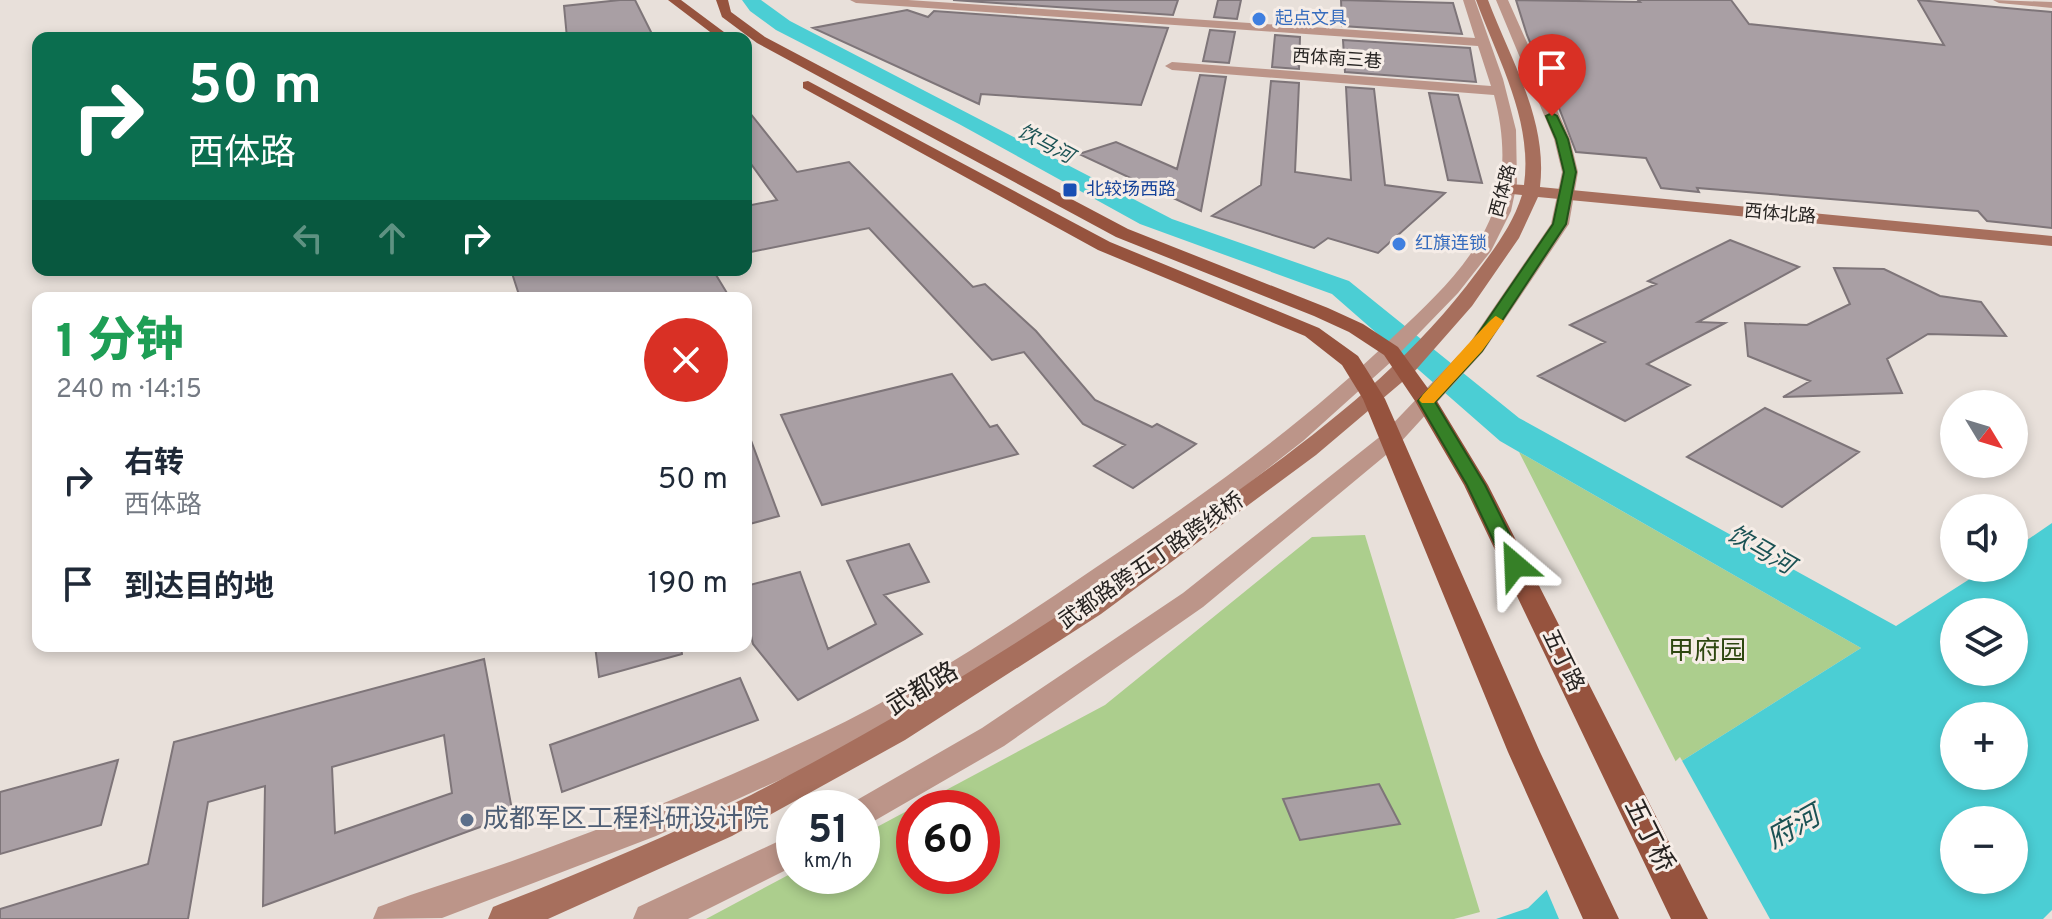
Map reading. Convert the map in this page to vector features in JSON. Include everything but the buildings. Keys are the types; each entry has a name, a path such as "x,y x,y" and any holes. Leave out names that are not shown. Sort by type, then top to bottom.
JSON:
{"main road":[{"path":"674,0 718,32"},
{"path":"691,0 706,22"},
{"path":"712,0 724,7 747,32"},
{"path":"752,35 1122,233 1356,328 1391,351 1426,401"},
{"path":"752,54 1080,235 1153,269 1312,332 1342,353 1363,378 1532,771 1601,919"},
{"name":"五丁路","path":"1426,401 1476,485 1607,752"},
{"name":"五丁桥","path":"1607,752 1690,919"}],"street":[{"path":"856,0 1154,16 1482,42"},
{"name":"西体路","path":"1391,351 1474,259 1501,214 1508,189 1513,157 1512,139 1469,0"},
{"name":"武都路跨五丁路跨线桥","path":"506,919 587,888 841,762 1022,653 1179,546 1343,426 1400,377 1475,291 1516,228 1532,188 1535,168 1528,120 1482,0"},
{"path":"880,803 993,737 1180,609 1390,440 1476,348 1518,291 1560,224 1570,172 1562,139 1502,0"},
{"path":"1999,0 2052,5"},
{"name":"西体南三巷","path":"1172,66 1499,91"},
{"name":"西体北路","path":"1508,189 2052,241"},
{"name":"武都路","path":"391,919 517,878 644,826 794,761 880,716 1072,599 1171,529 1320,418 1391,351"},
{"path":"651,919 776,858"}],"green space":[{"name":"甲府园","path":"1519,452 1861,648 1677,764"},
{"path":"1365,535 1480,912 1454,919 706,919 776,882 776,894 880,894 880,825 896,817 896,894 1000,894 1000,790 946,790 1105,705 1312,537"}],"water":[{"path":"742,0 761,0 790,21 1172,219 1349,281 1519,418 1896,626 1965,582 2028,582 2028,539 2052,523 2052,910 2043,919 1496,919 1528,908 1677,764 1861,648 1500,441 1332,294 1140,224 959,124 776,30 750,11"}],"pier":[{"path":"1680,757 1770,919 1559,919 1545,886"}],"slow traffic":[{"path":"1428,400 1476,348 1496,321"}],"place":[{"name":"起点文具","path":"1259,19"},
{"name":"北较场西路","path":"1070,190"},
{"name":"红旗连锁","path":"1399,244"},
{"name":"成都军区工程科研设计院","path":"467,820"}],"route":[{"path":"1515,565 1476,485 1426,401 1476,348 1518,291 1560,224 1570,172 1567,154 1552,116"}],"water label":[{"name":"饮马河","path":"1045,145"},
{"name":"饮马河","path":"1760,551"},
{"name":"府河","path":"1794,829"}]}
